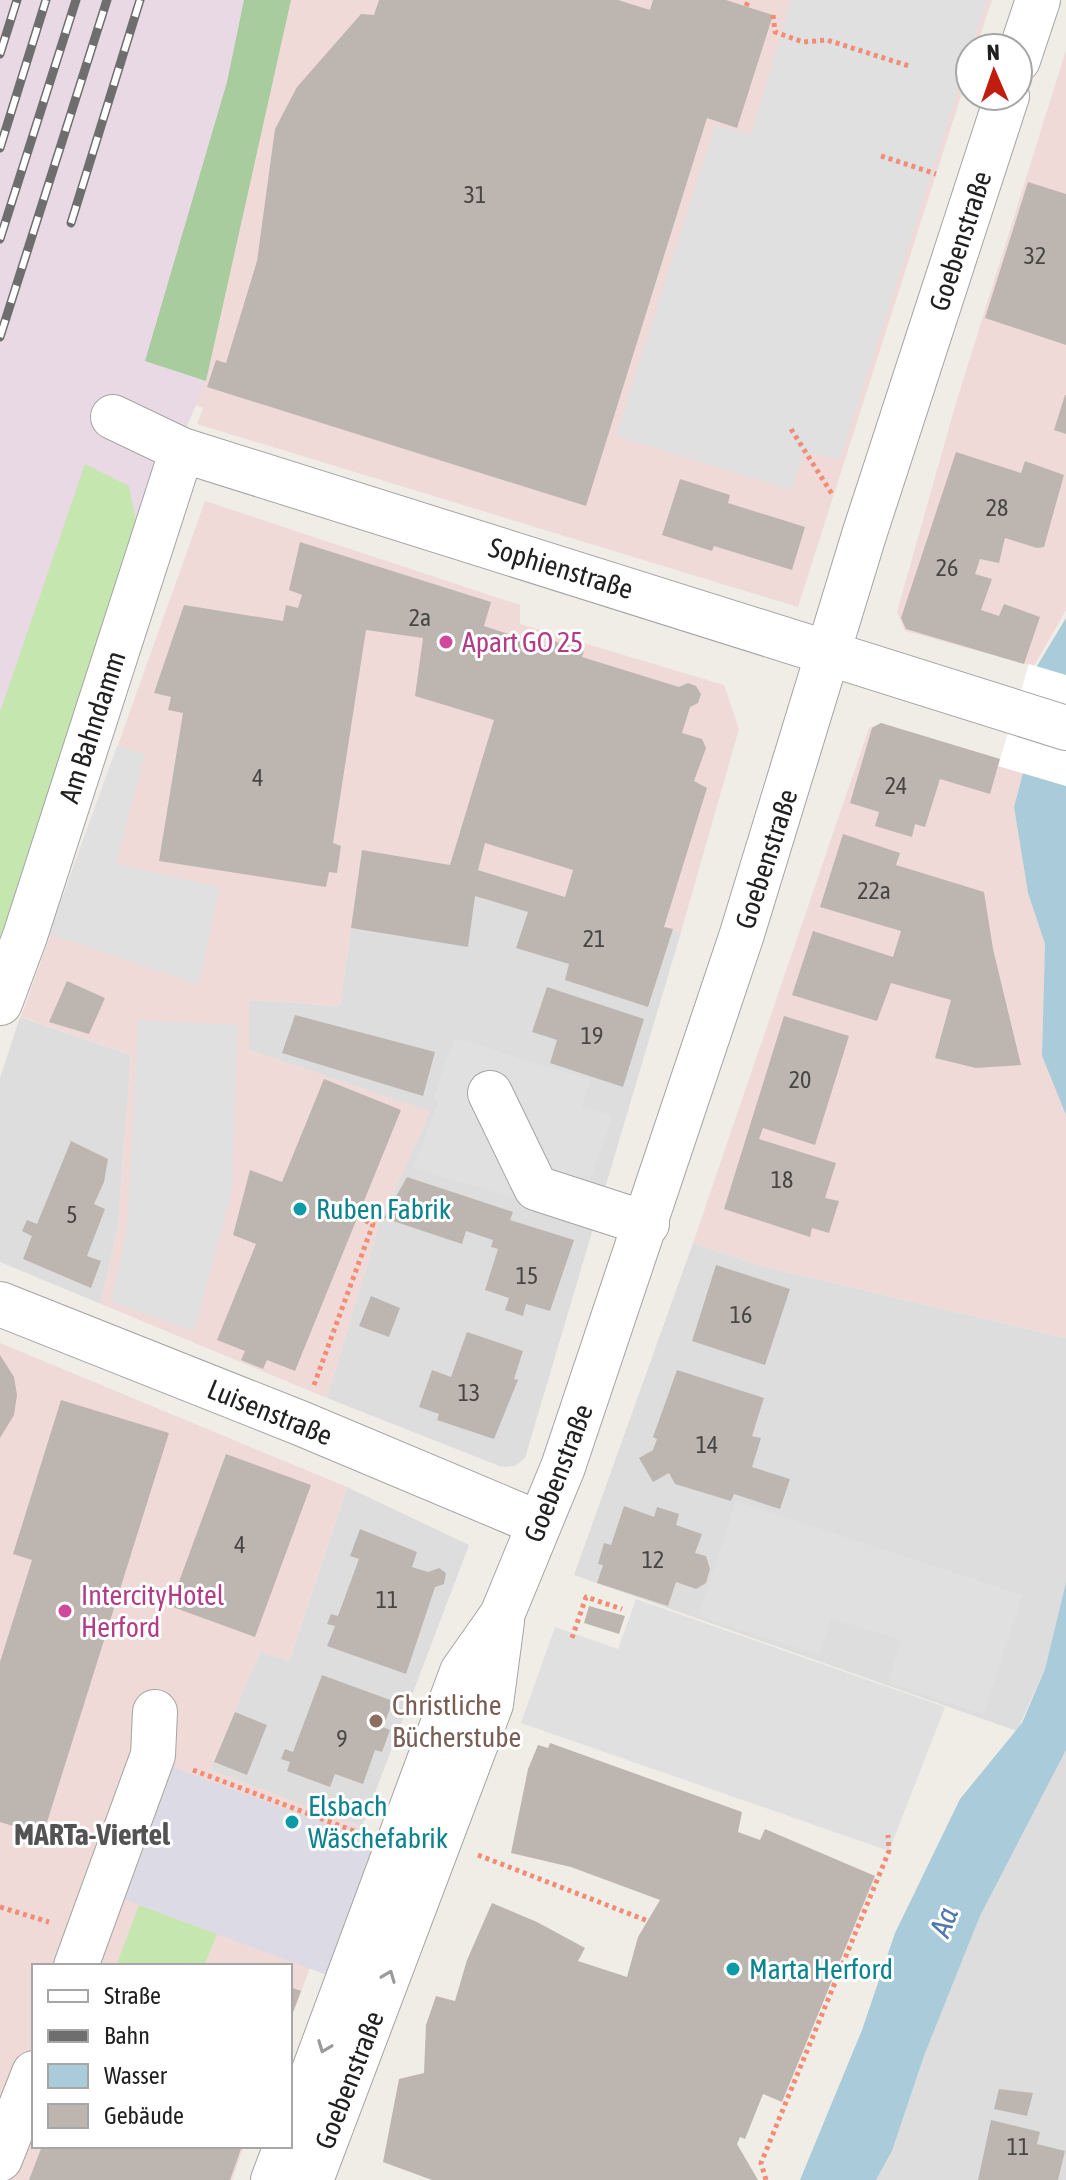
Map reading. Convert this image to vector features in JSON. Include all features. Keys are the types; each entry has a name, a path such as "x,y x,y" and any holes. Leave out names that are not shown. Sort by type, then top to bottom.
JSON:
{"street":[{"path":"1027,32 1038,0"},
{"name":"Goebenstraße","path":"311,2180 419,1844 462,1672 502,1615 563,1467 647,1224 830,653 864,535 1002,112"},
{"name":"Sophienstraße","path":"113,417 182,450 1066,728"},
{"name":"Am Bahndamm","path":"0,1003 25,936 182,450"},
{"path":"490,1093 536,1188 647,1224"},
{"name":"Luisenstraße","path":"0,1304 300,1423 538,1523"},
{"path":"77,1964 153,1755 155,1712"},
{"name":"Goebenstraße","path":"292,2130 419,1844"},
{"path":"0,2159 32,2078"},
{"name":"Goebenstraße","path":"273,2180 285,2148"}],"path":[{"path":"773,15 775,32 803,42 827,40 909,66"},
{"path":"881,156 934,174"},
{"path":"791,429 839,505 832,526 864,535"},
{"path":"300,1423 373,1224 362,1219"},
{"path":"572,1638 586,1597 622,1609"},
{"path":"153,1755 648,1921"},
{"path":"766,2180 761,2163 889,1851 888,1835"}],"shaded area":[{"path":"0,0 291,0 206,381 128,566 0,913"},
{"path":"291,0 992,0 981,32 954,32 956,112 798,607 197,424 203,408 193,404 206,380"},
{"path":"791,0 987,0 977,32 954,32 954,103 840,459 804,452 792,490 616,436 715,125 751,135"},
{"path":"1066,50 1066,610 1034,666 905,631 897,612 956,403"},
{"path":"205,501 520,605 520,624 724,685 739,729 681,932 478,870 362,850 340,1006 249,1000 249,1050 431,1111 379,1224 327,1398 101,1304 118,1225 131,1055 21,1017"},
{"path":"881,723 1000,759 999,766 1023,773 1014,807 1028,893 1045,944 1042,1056 1066,1115 1066,1338 762,1266 693,1243 869,728"},
{"path":"117,746 145,754 116,864 219,887 199,985 49,934"},
{"path":"362,850 478,870 681,932 525,1458 515,1466 502,1467 327,1398 379,1224 430,1112 249,1050 249,1000 340,1006"},
{"path":"20,1017 131,1055 118,1225 101,1304 0,1262 0,1078"},
{"path":"138,1020 238,1025 232,1192 194,1331 111,1302 127,1230"},
{"path":"455,1038 590,1080 582,1107 612,1116 577,1217 414,1168 438,1102 433,1100"},
{"path":"693,1243 762,1266 1066,1338 1066,1582 1045,1669 1017,1731 574,1575"},
{"path":"0,1343 347,1487 289,1661 260,1652 210,1770 362,1827 292,2017 292,1964 32,1964 32,2148 243,2148 232,2180 0,2180"},
{"path":"347,1487 469,1545 362,1827 210,1770 260,1651 289,1661"},
{"path":"736,1501 1022,1595 983,1714 888,1683 901,1640 831,1618 819,1655 699,1616"},
{"path":"636,1599 945,1707 889,1851 521,1723 555,1627 618,1649"},
{"path":"1066,1750 1066,2180 876,2180 892,2151 924,2056 980,1916"},
{"path":"167,1765 345,1831 348,1825 379,1837 327,1975 118,1897"}],"green space":[{"path":"244,0 291,0 206,381 145,361 227,82"},
{"path":"85,464 129,486 141,547 0,963 0,712"},
{"path":"139,1905 217,1934 205,1964 117,1964"}],"water":[{"path":"1066,618 1066,1115 1042,1056 1045,944 1028,893 1014,807 1023,773 1037,666"},
{"name":"Aa","path":"1066,1582 1066,1750 980,1916 924,2056 892,2151 876,2180 800,2180 862,2030 895,1933 960,1799 1022,1723 1045,1669"}],"pier":[{"path":"1029,664 1066,675 1066,786 998,766"}],"building":[{"path":"379,0 618,0 650,10 653,0 726,0 773,15 737,128 707,118 586,506 207,387 216,360 226,363 257,261 275,129 297,87 361,14 374,15"},
{"path":"1028,182 1066,194 1066,345 985,318"},
{"path":"1066,395 1066,434 1054,430"},
{"path":"956,452 1021,473 1025,461 1064,475 1044,547 1037,548 1005,538 999,563 980,559 975,574 992,579 981,610 999,616 1004,604 1040,617 1024,664 906,629 901,618"},
{"path":"680,479 730,495 728,503 805,527 792,570 714,546 712,551 662,535"},
{"path":"300,542 491,602 484,626 546,646 548,639 584,651 582,657 679,687 688,683 696,686 701,694 698,703 690,707 682,733 702,739 706,748 694,781 707,788 664,927 673,929 648,1007 565,980 569,964 516,948 528,912 475,896 468,947 351,928 362,850 450,865 494,720 415,696 423,638 366,630 333,843 341,846 337,873 329,872 326,887 159,861 183,713 168,710 171,697 154,693 184,605 283,621 286,605 298,608 302,595 289,590","holes":["485,843 573,870 565,897 478,870"]},
{"path":"881,723 1000,759 990,794 940,779 925,827 915,824 912,837 875,826 879,812 850,803 872,728"},
{"path":"843,834 900,853 896,865 984,892 993,949 1021,1065 976,1068 935,1058 951,1000 891,983 877,1021 792,995 813,931 893,957 901,931 820,907"},
{"path":"67,981 105,998 89,1034 49,1022"},
{"path":"547,987 644,1019 623,1087 550,1063 557,1040 532,1032"},
{"path":"295,1015 435,1052 423,1096 282,1053"},
{"path":"784,1016 849,1036 815,1145 763,1128 759,1139 836,1163 825,1198 839,1201 829,1233 812,1228 810,1237 724,1209"},
{"name":"Ruben Fabrik","path":"324,1079 401,1110 295,1371 267,1360 263,1369 241,1360 245,1351 217,1340 256,1244 233,1235 250,1170 282,1182"},
{"path":"71,1141 108,1159 104,1182 94,1204 105,1209 87,1256 101,1261 91,1288 23,1259 32,1236 22,1231 27,1220 37,1224"},
{"path":"407,1177 513,1212 510,1220 574,1240 550,1311 526,1304 523,1316 505,1310 509,1298 485,1290 498,1249 491,1247 493,1240 466,1231 462,1244 384,1218"},
{"path":"716,1265 790,1289 765,1365 692,1341"},
{"path":"371,1296 400,1308 389,1337 359,1326"},
{"path":"467,1332 523,1351 514,1379 518,1380 494,1439 437,1420 439,1414 419,1407 432,1370 451,1377"},
{"path":"0,1355 14,1377 17,1395 14,1415 0,1438"},
{"path":"677,1370 764,1398 752,1436 761,1438 752,1467 790,1479 780,1509 734,1494 731,1501 675,1484 669,1473 653,1482 639,1458 653,1450 657,1439 653,1437"},
{"name":"IntercityHotel Herford","path":"61,1400 169,1433 43,1835 0,1822 0,1662 32,1560 13,1554"},
{"path":"226,1454 311,1485 255,1637 170,1606"},
{"path":"624,1506 654,1517 657,1507 679,1514 676,1525 702,1534 695,1553 706,1556 710,1569 706,1583 696,1589 676,1582 668,1606 597,1583 603,1565 598,1564 604,1543 611,1545"},
{"path":"360,1529 417,1552 412,1567 428,1572 439,1568 446,1573 444,1584 435,1587 406,1674 327,1646 335,1626 327,1624 331,1614 338,1616 359,1559 350,1556"},
{"path":"589,1606 625,1616 619,1634 584,1623"},
{"path":"322,1675 393,1701 383,1727 390,1730 382,1752 375,1750 363,1784 335,1774 330,1787 287,1771 290,1762 281,1759 285,1749 293,1752"},
{"path":"235,1712 267,1725 247,1775 214,1762"},
{"name":"Marta Herford","path":"550,1743 742,1812 738,1832 760,1840 765,1829 875,1876 782,2102 763,2094 745,2139 740,2137 737,2144 758,2180 432,2180 383,2162 399,2079 424,2073 426,2025 436,1996 455,2001 467,1960 492,1903 537,1922 585,1948 578,1961 627,1977 638,1937 660,1900 571,1867 511,1853 528,1769 538,1745 548,1748"},
{"path":"292,1988 301,1991 292,2015"},
{"path":"999,2089 1033,2093 1027,2116 994,2109"},
{"path":"991,2120 1040,2132 1037,2144 1065,2151 1058,2180 978,2180"},
{"path":"41,2148 241,2148 230,2180 29,2180"}],"railway":[{"path":"0,54 17,0"},
{"path":"0,148 46,0"},
{"path":"0,239 76,0"},
{"path":"0,337 107,0"},
{"path":"71,223 140,0"}],"place":[{"name":"Apart GO 25","path":"446,642"},
{"name":"Ruben Fabrik","path":"300,1209"},
{"name":"IntercityHotel Herford","path":"65,1611"},
{"name":"Christliche Bücherstube","path":"376,1721"},
{"name":"Elsbach Wäschefabrik","path":"292,1822"},
{"name":"Marta Herford","path":"733,1969"}],"district":[{"name":"MARTa-Viertel","path":"92,1835"}]}
